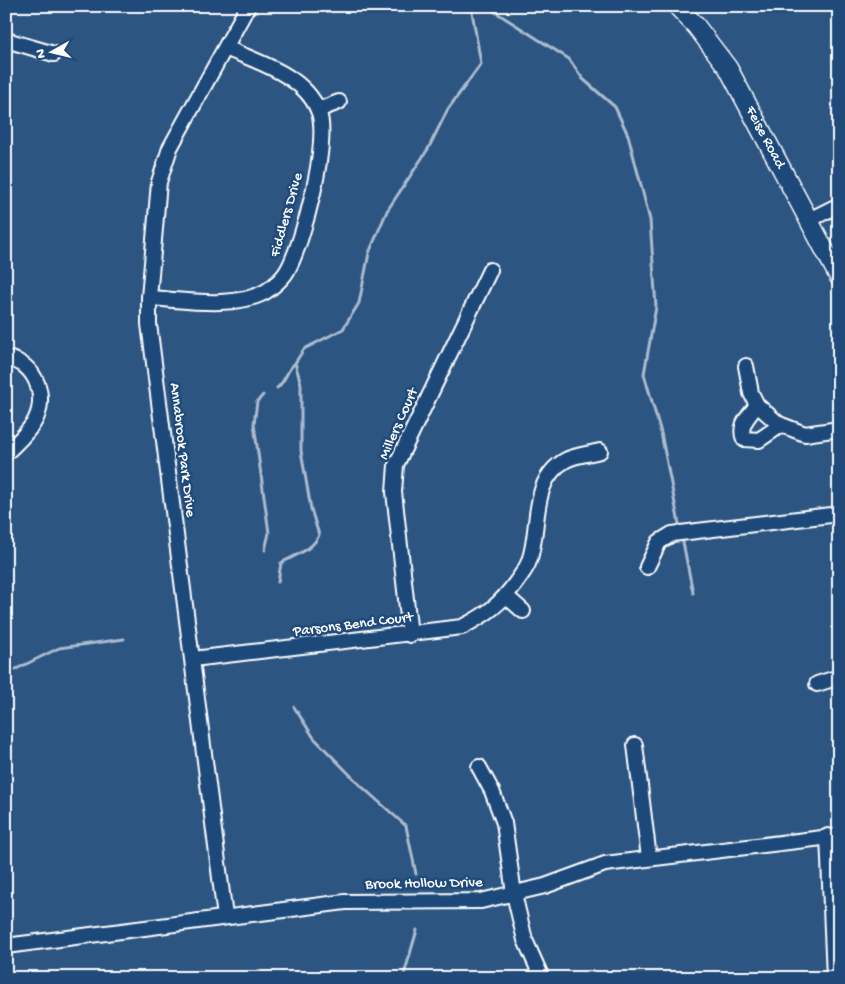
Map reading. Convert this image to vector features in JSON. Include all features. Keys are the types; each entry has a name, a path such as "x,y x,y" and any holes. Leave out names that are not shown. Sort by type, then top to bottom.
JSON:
{"main road":[{"name":"Feise Road","path":"676,6 701,32 728,68 839,278"}],"street":[{"name":"Annabrook Park Drive","path":"225,917 149,324 149,298 159,182 170,148 248,6"},
{"path":"6,40 54,54"},
{"name":"Fiddlers Drive","path":"149,298 234,301 266,291 286,273 304,226 320,157 322,124 318,110 310,97 289,77 226,48"},
{"path":"318,110 339,102"},
{"path":"809,220 839,205"},
{"name":"Millers Court","path":"410,635 394,492 396,466 490,270"},
{"path":"6,358 23,363 34,375 40,393 40,408 34,423 6,453"},
{"path":"746,366 751,393 757,405 781,425 805,434 839,429"},
{"path":"757,405 742,424 741,433 744,439 759,440 781,425"},
{"name":"Parsons Bend Court","path":"193,659 410,635 462,627 491,612 506,596 529,563 535,538 537,501 548,477 566,460 600,451"},
{"path":"647,567 659,542 672,534 839,514"},
{"path":"506,596 523,611"},
{"path":"817,684 839,677"},
{"path":"634,745 649,858"},
{"path":"479,767 492,791 504,823 514,894 525,940 542,978"},
{"path":"833,836 834,978"},
{"name":"Brook Hollow Drive","path":"6,946 345,902 455,903 481,901 514,894 605,864 833,836"}],"waterway":[{"path":"278,582 281,563 308,548 319,535 311,509 301,451 301,384 295,363 304,349 343,329 359,303 369,253 387,211 428,149 448,109 481,64 471,6"},
{"path":"486,6 569,59 583,79 615,107 628,135 650,220 656,307 644,374 661,433 680,529"},
{"path":"277,388 295,363"},
{"path":"263,395 257,402 254,424 269,533 265,550"},
{"path":"682,537 693,593"},
{"path":"6,674 59,648 124,639"},
{"path":"294,707 314,738 360,785 406,826 416,874"},
{"path":"403,978 417,930"}]}
